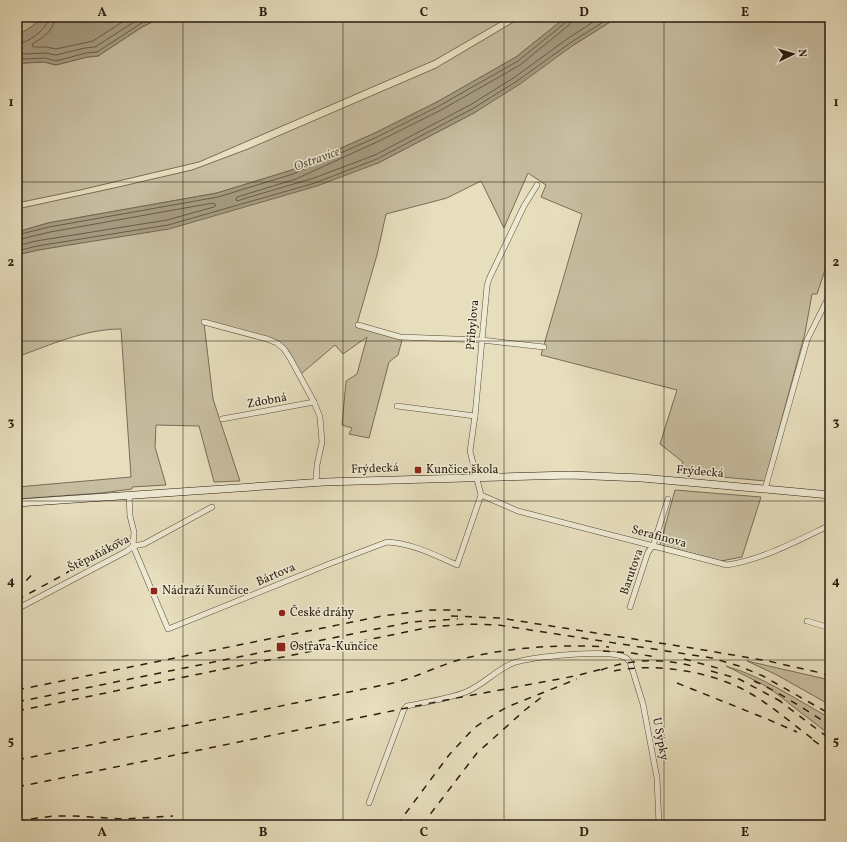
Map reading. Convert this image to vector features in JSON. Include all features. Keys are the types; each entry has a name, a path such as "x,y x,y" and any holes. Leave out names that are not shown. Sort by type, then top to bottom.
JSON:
{"main road":[{"name":"Frýdecká","path":"17,503 316,483 570,474 612,476 830,495"}],"street":[{"name":"Přibylova","path":"482,495 470,451 489,279 524,206 536,185"},
{"path":"765,489 807,340 830,294"},
{"path":"204,322 277,343 290,358 314,402 320,417 322,442 317,465 316,483"},
{"path":"358,325 400,337 482,340 544,346"},
{"name":"Zdobná","path":"222,419 314,402"},
{"path":"397,406 475,416"},
{"name":"Bártova","path":"129,495 130,516 134,532 133,546 168,629 387,542 396,542 424,551 457,565 482,495"},
{"name":"Serafinova","path":"482,495 518,511 727,564 745,562 765,555 830,525"},
{"name":"Barutova","path":"630,607 648,552 653,546 668,499"},
{"name":"Štěpaňákova","path":"17,608 127,551 133,546 144,544 212,507"},
{"path":"807,622 830,628"},
{"name":"U Sýpky","path":"369,803 406,706 467,692 496,672 521,661 555,656 585,654 614,655 621,656 628,660 643,704 655,771 659,825"}],"shaded area":[{"path":"17,17 41,17 34,25 17,36"},
{"path":"162,17 509,17 435,60 199,162 17,203 17,61 24,63 44,62 56,65 87,57 98,56 142,27"},
{"path":"522,17 566,17 516,57 437,102 375,133 292,170 217,193 48,223 17,232 17,209 192,170 248,149 436,68"},
{"path":"618,17 830,17 830,162 825,165 830,203 830,255 817,294 812,294 805,333 765,481 680,473 683,462 660,444 677,390 541,355 582,214 541,197 546,185 528,173 504,228 481,181 447,198 386,214 377,255 356,327 402,340 398,355 389,362 369,438 349,434 352,428 342,425 346,381 357,374 367,337 343,354 335,345 301,374 289,351 279,341 204,323 213,399 240,481 214,482 199,426 156,425 155,447 166,485 132,487 132,489 101,493 17,499 17,487 131,477 121,329 81,335 17,357 17,255 96,240 378,163 474,113 572,46"},
{"path":"675,490 761,497 742,557 721,561 660,545"},
{"path":"747,661 830,680 830,705 777,675"},
{"path":"726,666 766,682 830,718 830,735 768,687"}],"water":[{"path":"41,17 162,17 142,27 98,56 87,57 56,65 44,62 24,63 17,61 17,36 34,25"},
{"name":"Ostravice","path":"566,17 618,17 572,46 520,84 474,113 378,163 317,186 169,229 38,250 17,255 17,232 48,223 217,193 292,170 375,133 437,102 516,57"}],"railway":[{"path":"17,600 65,574 121,538"},
{"path":"17,591 35,571"},
{"path":"17,690 382,616 429,610 461,610"},
{"path":"451,616 500,618 768,661 830,675"},
{"path":"17,702 411,622 458,619"},
{"path":"17,711 431,627 466,624 498,625 712,658 739,666 763,676 830,714"},
{"path":"17,760 393,683 466,658 484,654 537,647 609,647"},
{"path":"603,651 632,653 656,657"},
{"path":"684,659 721,669"},
{"path":"601,670 612,666 646,661 681,663 692,666"},
{"path":"17,787 446,700 575,676 606,668"},
{"path":"614,671 649,668 667,669 686,671 722,680 761,700 817,742"},
{"path":"711,671 739,679 782,702"},
{"path":"397,825 449,755 474,728 507,707 577,679"},
{"path":"754,681 783,696 830,725"},
{"path":"677,683 797,732"},
{"path":"422,825 477,753 543,696"},
{"path":"777,699 830,739"},
{"path":"813,740 830,752"},
{"path":"17,821 53,816 123,819 173,816"}],"place":[{"name":"Kunčice,škola","path":"418,470"},
{"name":"Nádraží Kunčice","path":"154,591"},
{"name":"České dráhy","path":"282,613"},
{"name":"Ostrava-Kunčice","path":"281,647"}]}
